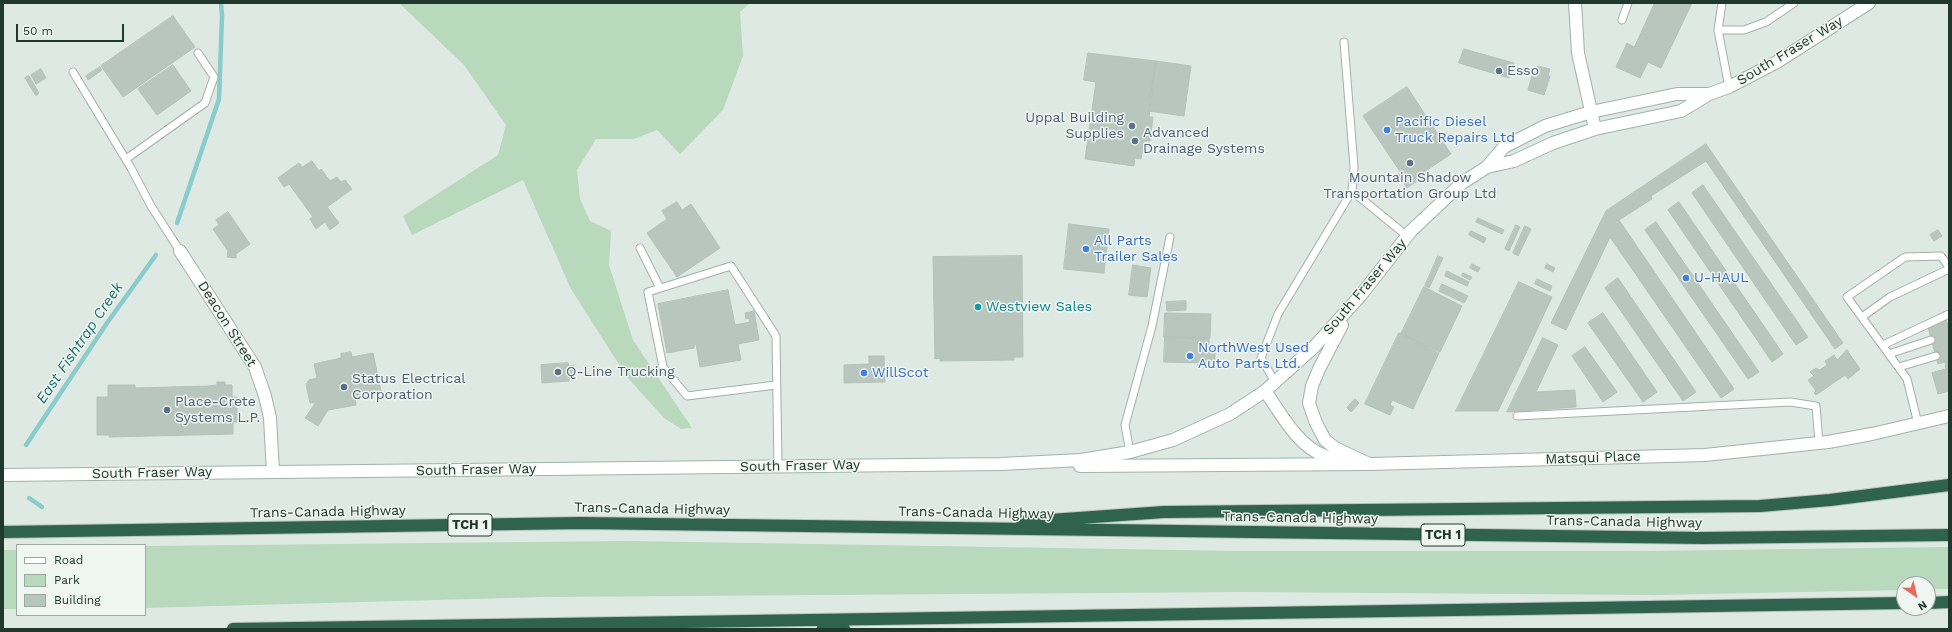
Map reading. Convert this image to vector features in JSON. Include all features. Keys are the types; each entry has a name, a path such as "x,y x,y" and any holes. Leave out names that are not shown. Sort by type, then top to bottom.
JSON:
{"highway":[{"path":"937,528 1164,512 1760,506 1830,500 1949,485"},
{"name":"Trans-Canada Highway","path":"3,532 580,523 1703,538 1949,535"},
{"path":"1936,603 1949,602"},
{"path":"233,629 1896,603"},
{"path":"712,622 844,629"}],"street":[{"path":"1575,3 1578,53 1595,129"},
{"name":"South Fraser Way","path":"1487,167 1514,161 1553,143 1595,129 1681,111 1708,94 1729,87 1777,62 1869,3"},
{"name":"South Fraser Way","path":"3,475 1001,464 1081,460 1130,452 1173,440 1212,423 1230,414 1265,391 1314,347 1361,295 1407,236 1436,206 1462,183 1487,167 1504,147 1545,126 1591,112 1677,94 1708,94"},
{"name":"Deacon Street","path":"180,251 255,367 265,396 270,418 273,472"},
{"path":"1361,295 1327,351 1312,386 1309,403 1316,423 1325,440 1335,448 1370,464"},
{"name":"Matsqui Place","path":"1265,391 1295,433 1308,446 1325,456 1370,464 1705,455 1819,443 1872,434 1949,416"},
{"path":"1001,464 1067,466 1370,464"}],"lane":[{"path":"1622,20 1628,3"},
{"path":"1722,3 1718,30 1729,87"},
{"path":"1718,30 1744,30 1766,22 1794,3"},
{"path":"1275,382 1260,358 1278,314 1352,191 1354,167 1344,42"},
{"path":"126,159 205,103 214,77 198,53"},
{"path":"73,72 126,159 151,206 180,251"},
{"path":"1352,191 1407,236"},
{"path":"1130,452 1125,425 1152,326 1170,237"},
{"path":"640,248 660,288"},
{"path":"1862,317 1890,297 1949,268 1941,256 1905,257 1847,297 1907,379 1918,424"},
{"path":"776,385 687,396 663,367 648,292 731,266 776,336 778,467"},
{"path":"1883,345 1949,314"},
{"path":"1889,354 1931,340"},
{"path":"1899,367 1936,356"},
{"path":"1517,416 1790,402 1816,406 1819,443"}],"green space":[{"path":"399,3 750,3 740,12 743,56 723,110 680,154 657,130 634,139 596,139 577,170 580,199 590,221 611,231 609,265 633,340 692,428 681,429 664,418 627,377 571,289 523,180 412,235 403,216 498,155 506,125 464,65"},
{"path":"629,541 1239,551 1646,551 1949,547 1949,589 1936,589 1936,576 1896,576 1896,590 1655,595 1242,592 545,597 146,608 146,546"},
{"path":"3,550 16,550 16,609 3,609"}],"building":[{"path":"1655,3 1692,3 1661,68 1648,62 1640,78 1616,67 1627,43 1634,47"},
{"path":"173,16 195,47 123,97 101,66"},
{"name":"Esso","path":"1464,49 1514,63 1509,78 1459,63"},
{"path":"1088,53 1156,61 1149,117 1153,117 1150,141 1144,141 1141,159 1135,158 1134,166 1085,159 1096,82 1084,80"},
{"path":"1156,61 1191,66 1184,116 1149,111"},
{"path":"173,65 191,91 157,115 138,89"},
{"path":"1538,66 1550,69 1548,76 1550,76 1544,95 1528,90 1533,72 1536,73"},
{"path":"100,67 102,70 88,80 86,76"},
{"path":"41,69 46,78 36,84 31,75"},
{"path":"29,76 39,93 36,96 25,78"},
{"path":"1407,87 1451,154 1418,176 1420,179 1407,188 1398,174 1401,173 1363,116"},
{"path":"1706,144 1843,343 1835,349 1706,161 1651,196 1652,199 1619,220 1734,389 1721,398 1610,237 1566,330 1551,323 1606,211"},
{"path":"312,161 319,171 321,169 330,181 337,177 341,182 345,180 352,189 327,207 339,223 330,230 325,222 316,229 310,219 313,217 289,184 284,187 278,178 299,163 302,167"},
{"path":"1703,185 1808,337 1796,345 1692,193"},
{"path":"677,202 682,210 691,204 720,248 677,277 647,233 667,219 662,211"},
{"path":"1679,202 1783,354 1772,362 1668,210"},
{"path":"228,212 250,244 236,254 236,258 227,257 228,251 213,229 219,225 216,220"},
{"path":"1478,218 1504,230 1502,234 1476,222"},
{"path":"1656,222 1759,372 1748,379 1645,230"},
{"name":"All Parts Trailer Sales","path":"1069,224 1109,229 1104,273 1064,269"},
{"path":"1516,225 1520,227 1509,251 1505,249"},
{"path":"1525,226 1531,229 1518,256 1513,253"},
{"path":"1938,230 1942,236 1934,241 1930,235"},
{"path":"1471,231 1486,238 1484,243 1469,235"},
{"name":"Westview Sales","path":"1022,256 1023,357 1014,357 1014,360 940,361 940,358 935,359 933,257"},
{"path":"1438,256 1443,258 1429,288 1425,286"},
{"path":"1472,264 1480,268 1478,272 1470,268"},
{"path":"1547,264 1555,268 1553,272 1545,268"},
{"path":"1133,265 1151,268 1147,297 1129,295"},
{"path":"1447,271 1469,282 1467,286 1445,276"},
{"path":"1463,273 1472,277 1470,280 1462,276"},
{"path":"1618,278 1696,392 1683,401 1605,288"},
{"path":"1537,279 1552,286 1550,291 1535,284"},
{"path":"1519,282 1552,297 1498,411 1456,411"},
{"path":"1442,284 1468,296 1464,303 1439,291"},
{"path":"1424,287 1462,306 1440,352 1401,334"},
{"path":"728,290 735,325 750,322 749,318 746,319 745,313 754,311 759,340 738,344 741,360 700,367 696,344 694,345 694,348 667,353 658,304"},
{"path":"1186,301 1186,310 1167,311 1166,302"},
{"path":"1165,313 1211,314 1210,338 1164,337"},
{"path":"1603,313 1657,392 1643,402 1588,323"},
{"path":"1946,318 1949,330 1949,369 1946,369 1945,362 1938,364 1927,324"},
{"path":"1399,333 1439,353 1413,409 1392,400 1390,405 1394,407 1390,415 1365,404"},
{"path":"1165,337 1209,338 1209,348 1215,348 1215,360 1209,363 1164,362"},
{"path":"1543,338 1558,345 1536,392 1575,390 1576,407 1507,412"},
{"path":"1585,347 1617,392 1603,402 1572,356"},
{"path":"1847,350 1860,369 1848,379 1845,375 1816,395 1814,393 1816,391 1808,380 1814,376 1810,372 1816,368 1820,370 1827,365 1825,361 1834,355 1837,360"},
{"name":"Status Electrical Corporation","path":"351,352 352,357 373,353 381,391 355,396 356,405 328,410 318,426 305,418 316,402 310,403 306,384 309,380 317,378 314,364 341,358 341,354"},
{"name":"WillScot","path":"869,356 884,356 885,382 844,383 844,365 869,364"},
{"name":"Q-Line Trucking","path":"568,363 569,366 574,365 575,378 569,378 569,381 542,383 541,365"},
{"path":"1949,369 1949,391 1938,394 1932,373"},
{"name":"Place-Crete Systems L.P.","path":"217,382 225,382 225,385 232,385 232,397 237,397 237,422 233,422 233,434 109,437 109,435 97,435 97,397 108,397 108,385 135,385 135,388 209,386 217,385"},
{"path":"1355,399 1359,403 1351,412 1347,408"}],"waterway":[{"name":"East Fishtrap Creek","path":"177,223 219,99 222,16 221,3"},
{"name":"East Fishtrap Creek","path":"26,445 107,323 156,255"},
{"name":"East Fishtrap Creek","path":"29,498 42,507"}],"place":[{"name":"Esso","path":"1499,71"},
{"name":"Uppal Building Supplies","path":"1132,126"},
{"name":"Pacific Diesel Truck Repairs Ltd","path":"1387,130"},
{"name":"Advanced Drainage Systems","path":"1135,141"},
{"name":"Mountain Shadow Transportation Group Ltd","path":"1410,163"},
{"name":"All Parts Trailer Sales","path":"1086,249"},
{"name":"U-HAUL","path":"1686,278"},
{"name":"Westview Sales","path":"978,307"},
{"name":"NorthWest Used Auto Parts Ltd.","path":"1190,356"},
{"name":"Q-Line Trucking","path":"558,372"},
{"name":"WillScot","path":"864,373"},
{"name":"Status Electrical Corporation","path":"344,387"},
{"name":"Place-Crete Systems L.P.","path":"167,410"}]}
